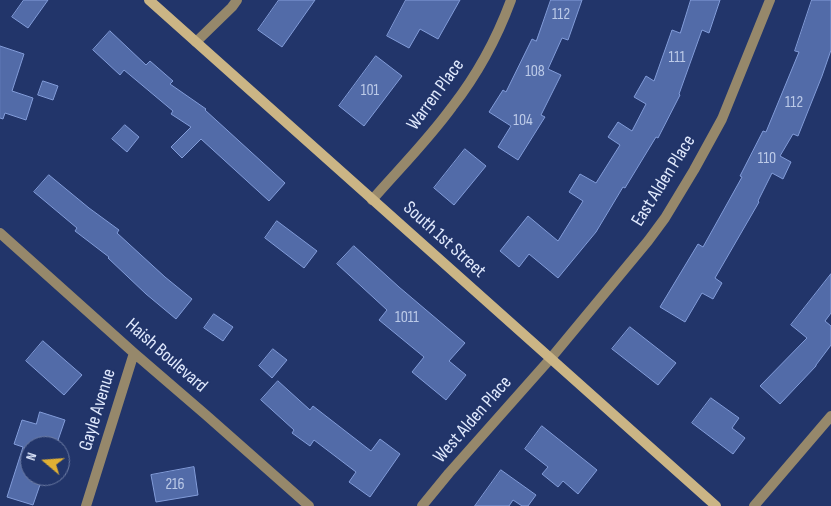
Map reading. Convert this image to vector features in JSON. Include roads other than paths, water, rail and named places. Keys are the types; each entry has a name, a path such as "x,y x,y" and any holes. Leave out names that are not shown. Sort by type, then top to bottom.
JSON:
{"street":[{"name":"South 1st Street","path":"149,0 716,506"},
{"path":"196,42 237,0"},
{"name":"Warren Place","path":"372,200 428,138 453,106 493,42 511,0"},
{"name":"East Alden Place","path":"551,358 665,218 722,119 770,0"},
{"name":"Haish Boulevard","path":"0,232 134,353 309,506"},
{"name":"Gayle Avenue","path":"86,506 134,353"},
{"name":"West Alden Place","path":"422,506 551,358"},
{"path":"754,506 831,416"}]}
